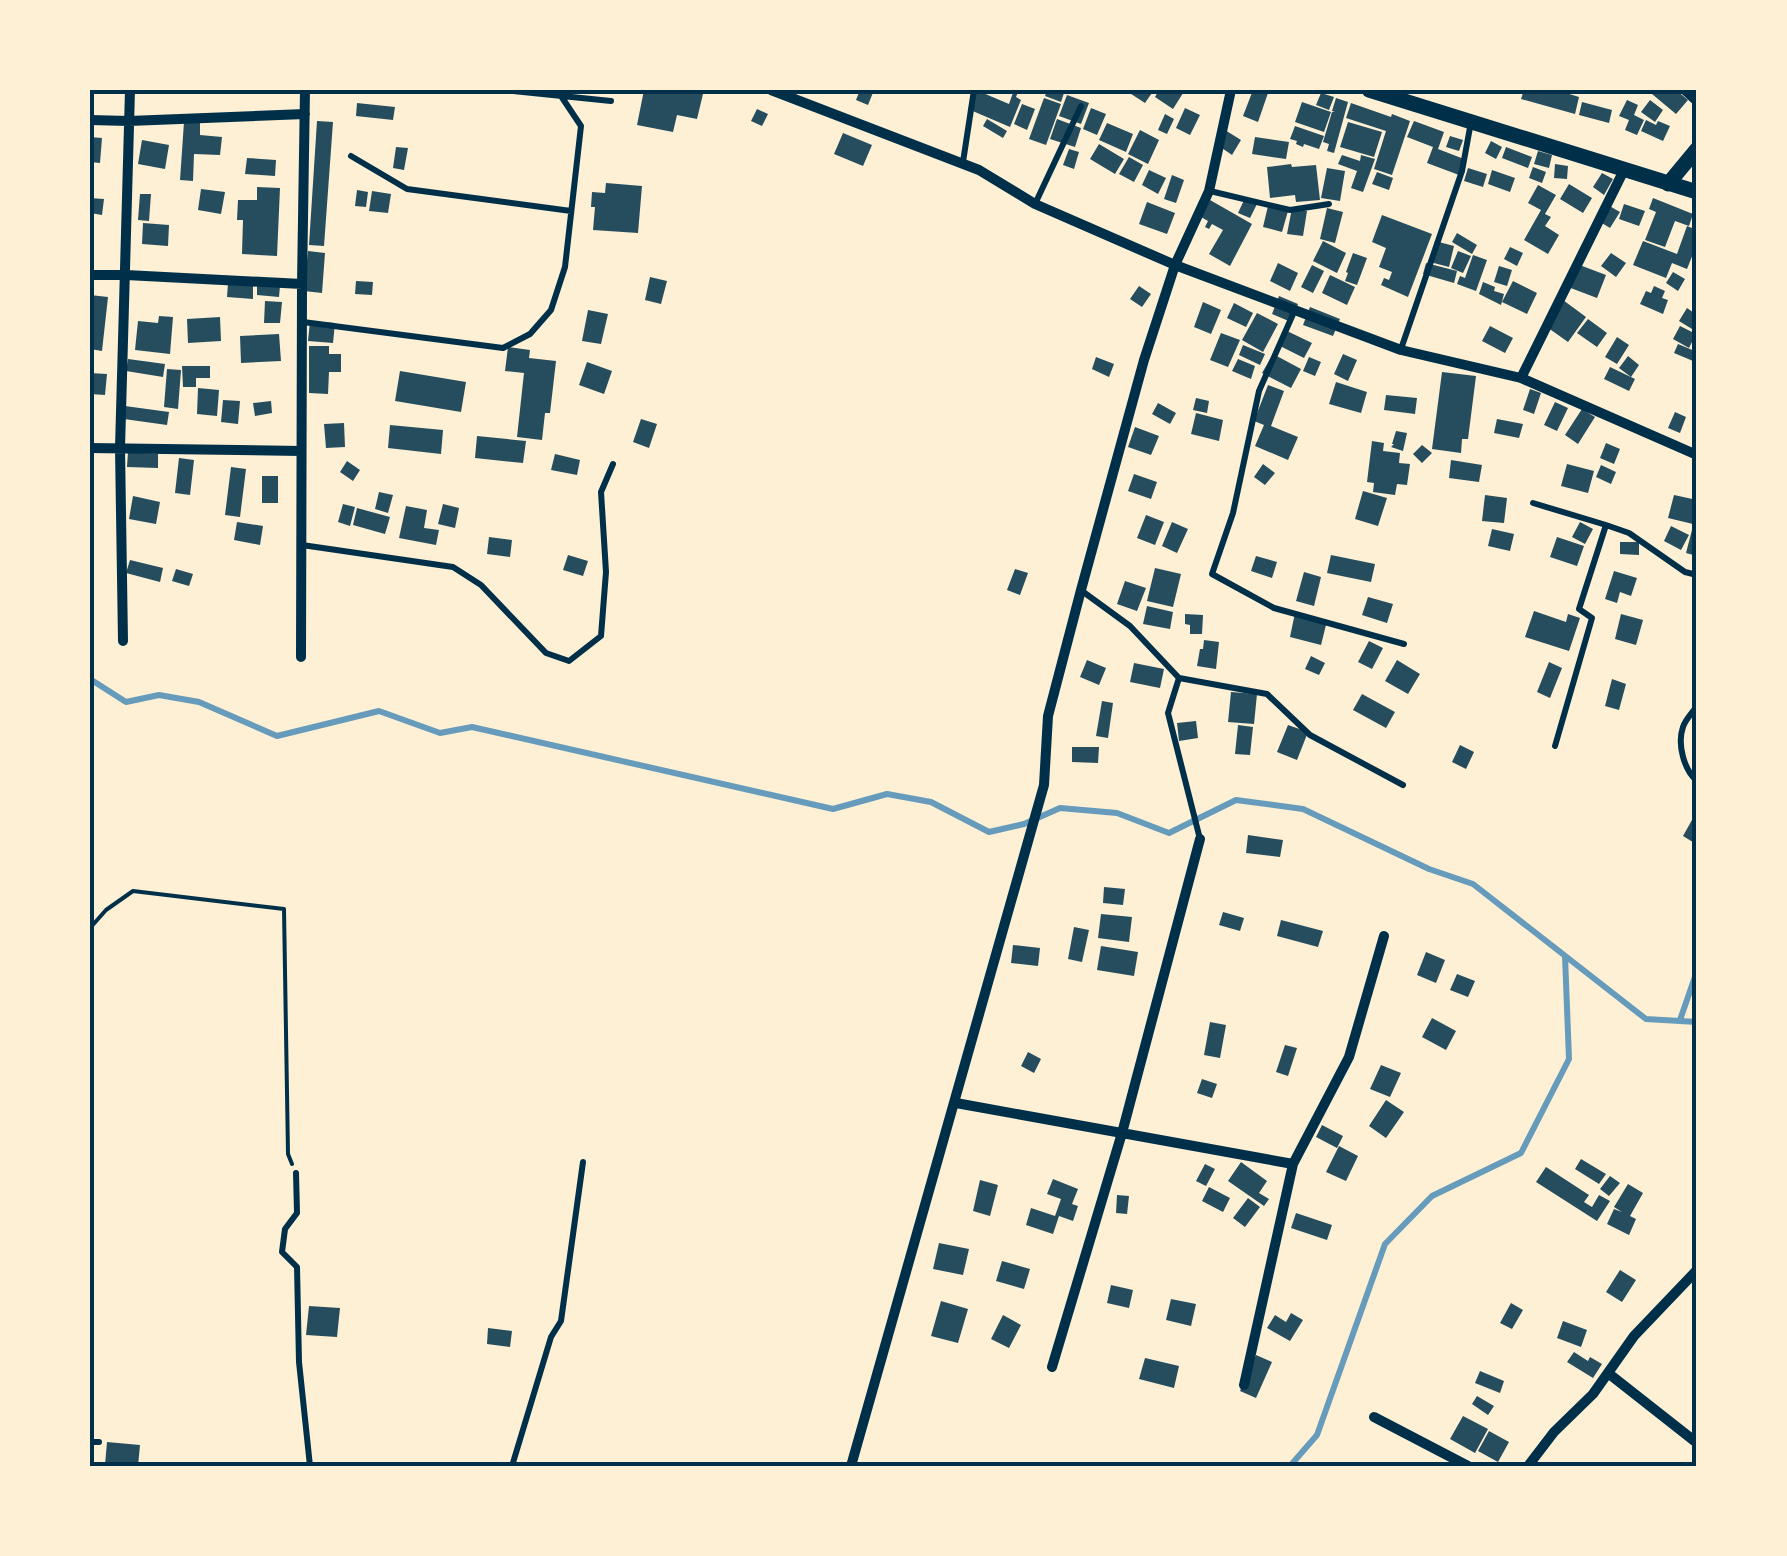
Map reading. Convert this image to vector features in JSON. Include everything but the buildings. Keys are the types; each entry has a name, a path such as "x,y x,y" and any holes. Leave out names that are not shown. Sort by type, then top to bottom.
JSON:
{"street":[{"path":"123,642 120,448 130,90"},
{"path":"301,657 305,90"},
{"path":"770,90 979,170 1035,204 1294,312 1401,350 1522,378 1697,455"},
{"path":"851,1466 1044,785 1048,716 1144,360 1175,265 1208,190 1231,90"},
{"path":"1369,90 1396,94 1471,122 1697,192"},
{"path":"1685,90 1697,100"},
{"path":"90,120 305,114"},
{"path":"1668,184 1697,149"},
{"path":"1522,378 1624,170"},
{"path":"90,275 302,284"},
{"path":"90,448 301,450"},
{"path":"1052,1367 1122,1133 1200,840"},
{"path":"1244,1385 1293,1164 1349,1057 1384,936"},
{"path":"956,1103 1293,1164"},
{"path":"1528,1466 1554,1432 1593,1394 1634,1336 1697,1270"},
{"path":"1608,1373 1697,1443"},
{"path":"1374,1417 1468,1466"}],"lane":[{"path":"503,90 611,100"},
{"path":"962,164 974,90"},
{"path":"302,322 503,348 530,334 550,310 565,267 572,211 581,126 560,93"},
{"path":"1035,204 1080,106"},
{"path":"1401,350 1462,171 1471,122"},
{"path":"352,156 407,189 572,211"},
{"path":"1208,190 1290,210 1329,204"},
{"path":"1294,312 1259,390 1233,513 1212,574 1274,608 1404,644"},
{"path":"301,545 453,567 480,585 546,654 569,661 600,636 606,572 602,492 613,464"},
{"path":"1532,504 1629,533 1685,572 1697,574"},
{"path":"1556,746 1592,618 1579,610 1606,525"},
{"path":"1081,590 1130,626 1180,678 1266,694 1310,735 1403,785"},
{"path":"1180,678 1168,713 1200,840"},
{"path":"1697,706 1683,727 1681,747 1689,774 1697,781"},
{"path":"512,1466 551,1337 561,1321 583,1162"},
{"path":"296,1174 297,1213 284,1228 282,1252 296,1268 299,1362 310,1466"}],"path":[{"path":"90,928 106,910 133,891 284,908 288,1154 296,1174"}],"waterway":[{"path":"90,679 126,702 159,695 199,702 277,736 379,711 440,733 472,727 833,809 887,794 931,802 989,832 1024,824 1060,808 1117,813 1169,833 1236,800 1303,809 1429,869 1473,884 1646,1019 1697,1022"},
{"path":"1290,1466 1317,1435 1385,1244 1432,1196 1521,1153 1569,1059 1565,956"},
{"path":"1680,1020 1697,971"}]}
